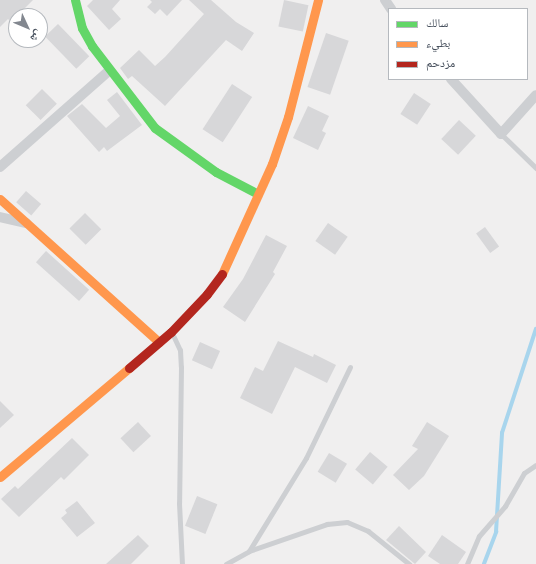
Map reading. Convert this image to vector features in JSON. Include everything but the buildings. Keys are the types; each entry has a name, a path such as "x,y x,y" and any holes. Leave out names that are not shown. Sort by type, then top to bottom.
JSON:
{"street":[{"path":"75,0 82,28 109,71 155,128 216,172 258,194"},
{"path":"0,477 171,332 207,294 222,274 272,164 288,117 318,0"},
{"path":"0,167 109,71"},
{"path":"452,80 501,134 536,95"},
{"path":"0,199 30,224 159,342"},
{"path":"0,217 30,224"}],"lane":[{"path":"501,134 536,168"},
{"path":"171,332 180,350 181,367 179,503 182,564"},
{"path":"249,551 306,458 350,367"},
{"path":"467,564 479,536 498,514 524,473 536,465"},
{"path":"226,564 249,551 328,524 346,522 368,531 409,564"}],"waterway":[{"path":"484,564 496,532 502,433 536,329"}],"traffic: fast":[{"path":"75,0 82,28 92,46 155,128 216,172 258,194"}],"traffic: slow":[{"path":"222,274 272,164 288,117 318,0"},
{"path":"0,199 159,342"},
{"path":"0,477 129,368"}],"traffic: jam":[{"path":"129,368 171,332 207,294 222,274"}]}
